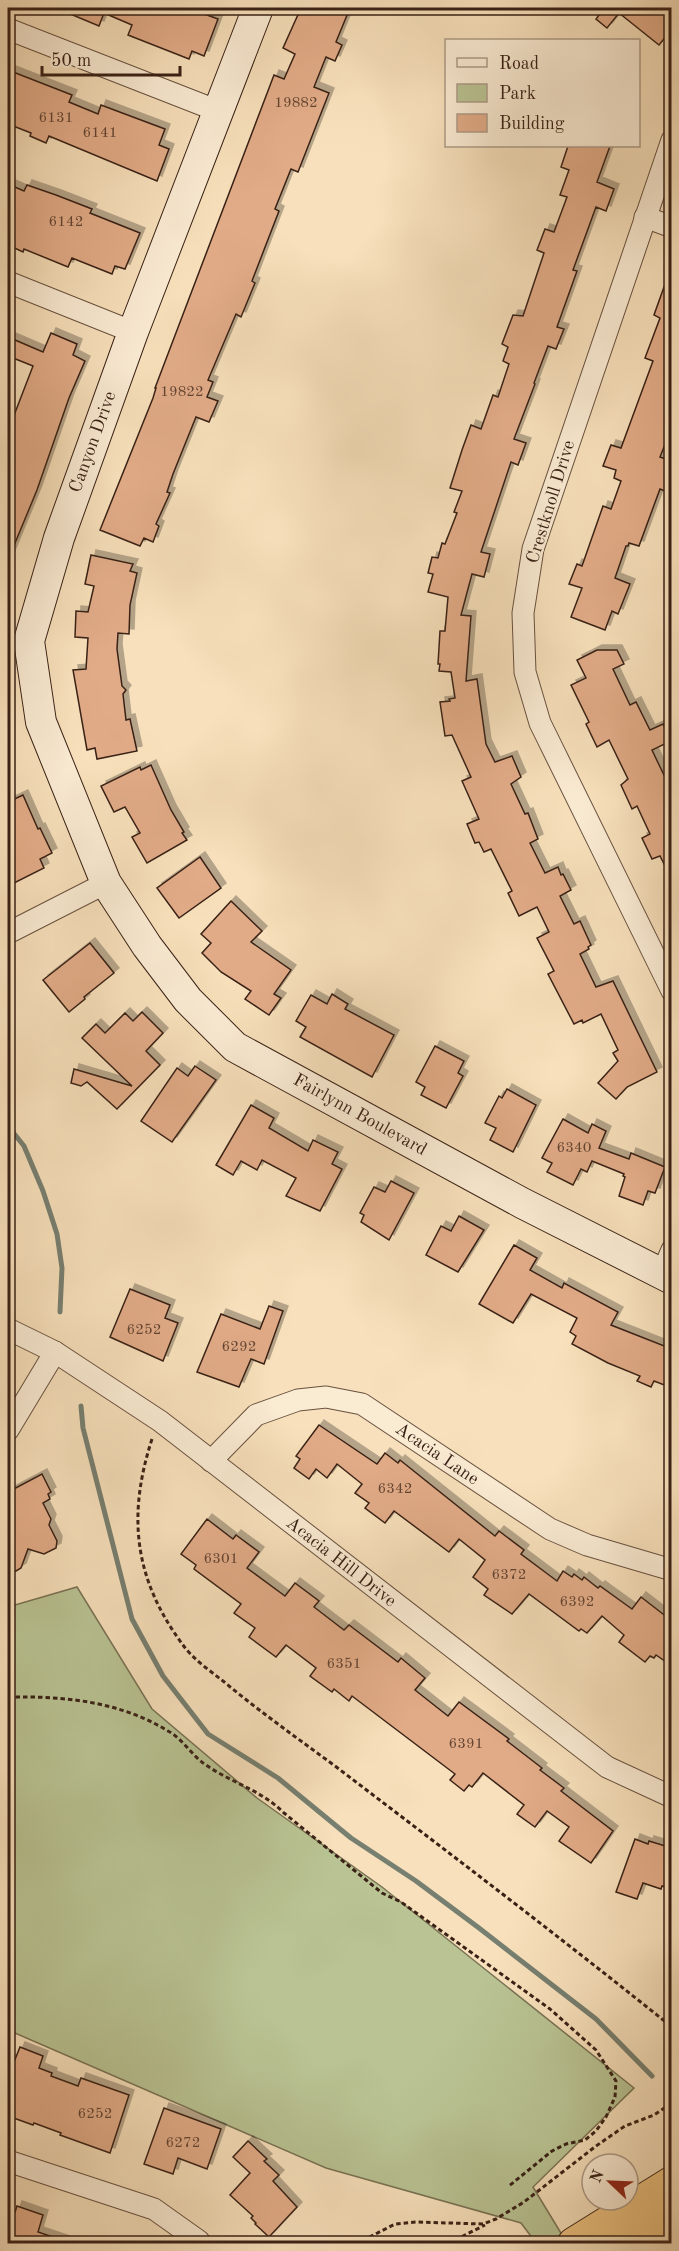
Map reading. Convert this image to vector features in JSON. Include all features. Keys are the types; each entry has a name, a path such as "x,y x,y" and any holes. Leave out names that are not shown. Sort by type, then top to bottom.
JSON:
{"highway":[{"path":"574,2244 672,2183"},
{"path":"629,2244 672,2218"}],"street":[{"name":"Canyon Drive","path":"106,883 41,722 30,641 59,538 133,332 258,8"},
{"path":"8,29 218,111"},
{"name":"Crestknoll Drive","path":"672,140 533,549 523,613 525,672 540,723 672,991"},
{"path":"645,217 672,228"},
{"path":"8,282 133,332"},
{"path":"8,933 106,883"},
{"name":"Fairlynn Boulevard","path":"106,883 147,946 188,1000 235,1047 522,1203 668,1268"},
{"name":"Acacia Hill Drive","path":"8,1329 55,1352 160,1421 607,1767 672,1797"},
{"path":"8,1430 55,1352"},
{"name":"Acacia Lane","path":"211,1461 256,1415 298,1400 326,1397 362,1404 550,1529 587,1545 672,1570"},
{"path":"8,2161 154,2209 199,2241"}],"path":[{"path":"160,1421 142,1469 137,1534 143,1568 153,1594 183,1646 202,1665 251,1704 672,2026"},
{"path":"8,1697 71,1698 93,1702 120,1710 170,1731 204,1764 272,1801 284,1814 382,1893 401,1902 511,1979 550,2009 596,2050 616,2081 615,2097 606,2117 596,2131 585,2140 566,2144 552,2151 509,2186"},
{"path":"433,2244 459,2238 496,2219 524,2202 625,2126 654,2115 672,2103"},
{"path":"356,2244 395,2224 416,2222 483,2224 496,2219"}],"green space":[{"path":"77,1587 152,1709 257,1798 382,1887 634,2088 533,2187 567,2243 536,2243 521,2223 326,2168 8,2030 8,1607"}],"building":[{"path":"56,8 188,8 218,19 204,56 192,51 189,59 128,35 132,25 104,13 99,26"},
{"path":"301,8 350,8 336,42 342,45 335,61 326,57 314,87 329,93 298,172 291,169 275,209 279,211 241,317 236,314 208,380 213,382 207,397 218,401 209,422 196,417 173,474 167,492 170,493 156,524 159,526 153,542 144,538 140,546 100,530 153,398 274,75 284,79 295,54 283,48"},
{"path":"604,8 672,8 672,29 659,45 619,13 607,28 596,19"},
{"path":"8,70 72,95 69,102 98,114 101,105 165,129 159,145 169,149 157,181 49,136 46,143 30,136 31,133 8,124"},
{"path":"568,147 610,147 597,182 614,189 606,211 596,207 573,270 577,271 557,327 564,329 556,349 548,346 534,383 514,439 526,443 518,465 511,462 481,552 490,554 484,577 472,574 461,615 471,616 466,681 477,679 486,744 495,762 512,756 521,777 511,784 525,814 528,813 538,839 530,843 545,873 558,867 561,875 563,874 571,890 560,896 574,924 580,921 591,945 589,949 580,954 596,987 613,981 657,1072 627,1087 616,1099 598,1083 618,1061 613,1053 618,1050 601,1014 583,1023 582,1020 574,1024 548,974 554,971 537,938 549,932 537,907 519,916 508,893 512,891 491,849 484,852 479,842 475,843 467,824 479,819 462,781 471,777 452,735 445,736 440,702 455,698 451,672 439,671 440,664 438,664 440,631 445,631 448,597 428,592 433,574 428,573 432,557 438,558 442,543 445,544 457,513 454,512 462,491 450,488 462,450 471,425 481,429 493,395 498,397 509,364 503,361 508,347 502,344 513,315 523,316 544,253 537,250 545,229 554,232 567,197 560,195 569,170 561,167"},
{"path":"8,184 24,191 27,185 56,195 92,209 90,213 140,233 125,269 115,266 112,274 72,258 68,267 8,245"},
{"path":"669,273 672,273 672,427 660,457 672,461 672,472 665,491 660,489 639,546 629,543 626,546 615,578 630,584 618,614 612,611 605,630 571,617 582,588 569,584 577,564 582,566 603,506 611,509 621,481 614,478 616,470 603,466 611,445 621,448 653,361 645,358 660,318 654,315"},
{"path":"51,333 77,344 73,355 85,361 8,560 8,431 33,366 8,356 8,337 43,352"},
{"path":"91,555 133,564 130,571 137,573 130,605 129,634 118,633 117,649 122,686 126,690 123,694 126,720 130,719 137,751 97,759 95,748 87,750 73,670 86,669 88,638 75,637 76,611 88,612 94,586 85,584"},
{"path":"597,650 617,650 624,664 613,669 630,705 636,702 650,730 663,724 671,741 652,750 672,792 672,880 660,856 652,859 642,838 650,834 637,806 632,809 621,785 628,779 609,740 597,747 586,724 589,722 571,685 586,678 577,660"},
{"path":"151,765 187,840 147,863 132,837 140,833 125,807 114,812 101,786 140,767 141,770"},
{"path":"23,795 52,853 40,859 44,868 8,886 8,802"},
{"path":"200,857 221,888 179,918 157,888"},
{"path":"231,901 262,931 251,942 291,970 274,994 281,998 269,1015 245,999 251,991 221,972 202,953 211,943 201,934"},
{"path":"90,943 114,973 69,1012 43,980"},
{"path":"332,994 348,1004 345,1009 394,1035 372,1077 300,1037 306,1027 296,1021 311,995 327,1004"},
{"path":"142,1012 163,1033 146,1051 160,1065 117,1109 87,1082 81,1086 71,1083 74,1069 132,1086 82,1038 96,1024 105,1033 125,1013 133,1021"},
{"path":"435,1046 464,1061 458,1073 463,1076 446,1108 421,1095 425,1087 416,1082"},
{"path":"195,1066 216,1080 172,1142 141,1121 177,1068 188,1076"},
{"path":"507,1089 536,1105 513,1152 490,1140 496,1128 485,1123 499,1096 502,1098"},
{"path":"251,1105 274,1118 269,1128 308,1151 313,1140 338,1152 332,1164 342,1169 320,1211 286,1196 296,1178 262,1160 257,1170 241,1161 233,1175 216,1165"},
{"path":"563,1119 588,1133 592,1124 606,1131 599,1148 629,1159 631,1153 665,1167 655,1193 648,1191 643,1205 619,1196 624,1174 592,1161 587,1172 581,1169 573,1185 547,1172 552,1163 542,1158"},
{"path":"391,1181 414,1193 389,1240 361,1222 364,1215 360,1213 374,1187 385,1192"},
{"path":"459,1216 484,1230 458,1272 426,1255 441,1226 451,1231"},
{"path":"514,1245 537,1258 530,1270 562,1288 564,1283 618,1312 611,1325 672,1349 672,1388 654,1381 651,1387 637,1381 640,1376 608,1363 572,1344 576,1336 570,1332 577,1318 531,1294 513,1323 479,1304"},
{"path":"130,1289 170,1305 165,1318 178,1323 163,1361 110,1337"},
{"path":"269,1306 283,1311 264,1364 251,1359 239,1387 197,1372 221,1314 260,1329"},
{"path":"319,1425 377,1464 385,1453 398,1463 400,1460 495,1536 499,1531 524,1550 521,1554 557,1581 563,1571 572,1577 574,1574 582,1580 584,1577 632,1609 641,1597 672,1621 672,1666 656,1655 654,1658 650,1656 645,1662 619,1642 624,1635 602,1616 587,1633 581,1629 579,1631 529,1594 512,1614 484,1595 488,1589 473,1577 485,1560 459,1539 449,1552 394,1511 385,1523 365,1508 369,1503 355,1493 362,1484 337,1464 327,1478 316,1469 309,1479 294,1468 300,1459 296,1456"},
{"path":"42,1474 51,1492 48,1494 50,1499 43,1503 51,1519 49,1525 57,1541 56,1548 44,1554 28,1549 21,1568 8,1576 8,1492"},
{"path":"207,1519 233,1539 236,1535 259,1552 247,1568 285,1596 295,1583 319,1601 314,1607 344,1630 349,1625 398,1662 401,1658 425,1678 415,1690 448,1716 459,1702 509,1739 507,1741 564,1788 561,1791 613,1831 591,1863 559,1841 569,1827 547,1811 535,1827 517,1814 524,1805 483,1773 472,1787 469,1785 464,1791 450,1780 455,1774 352,1696 349,1701 334,1689 332,1692 310,1676 316,1668 286,1645 276,1657 249,1637 255,1628 234,1613 241,1604 194,1569 196,1565 181,1554"},
{"path":"635,1839 672,1848 672,1889 662,1886 661,1889 643,1883 637,1899 616,1892"},
{"path":"20,2047 43,2056 39,2068 52,2073 51,2076 78,2086 81,2078 129,2095 110,2153 34,2123 33,2125 8,2116 8,2059 14,2062"},
{"path":"164,2108 221,2129 207,2169 178,2158 173,2174 144,2164"},
{"path":"248,2141 267,2159 264,2161 279,2175 273,2181 297,2207 269,2237 255,2224 251,2218 253,2216 230,2195 250,2173 233,2157"},
{"path":"17,2206 43,2215 38,2232 65,2241 65,2244 8,2244 8,2233"}],"waterway":[{"path":"8,1126 24,1146 43,1191 57,1234 62,1268 60,1312"},
{"path":"81,1406 83,1428 132,1619 163,1676 208,1734 278,1778 351,1838 416,1881 479,1928 596,2019 652,2076"}]}
